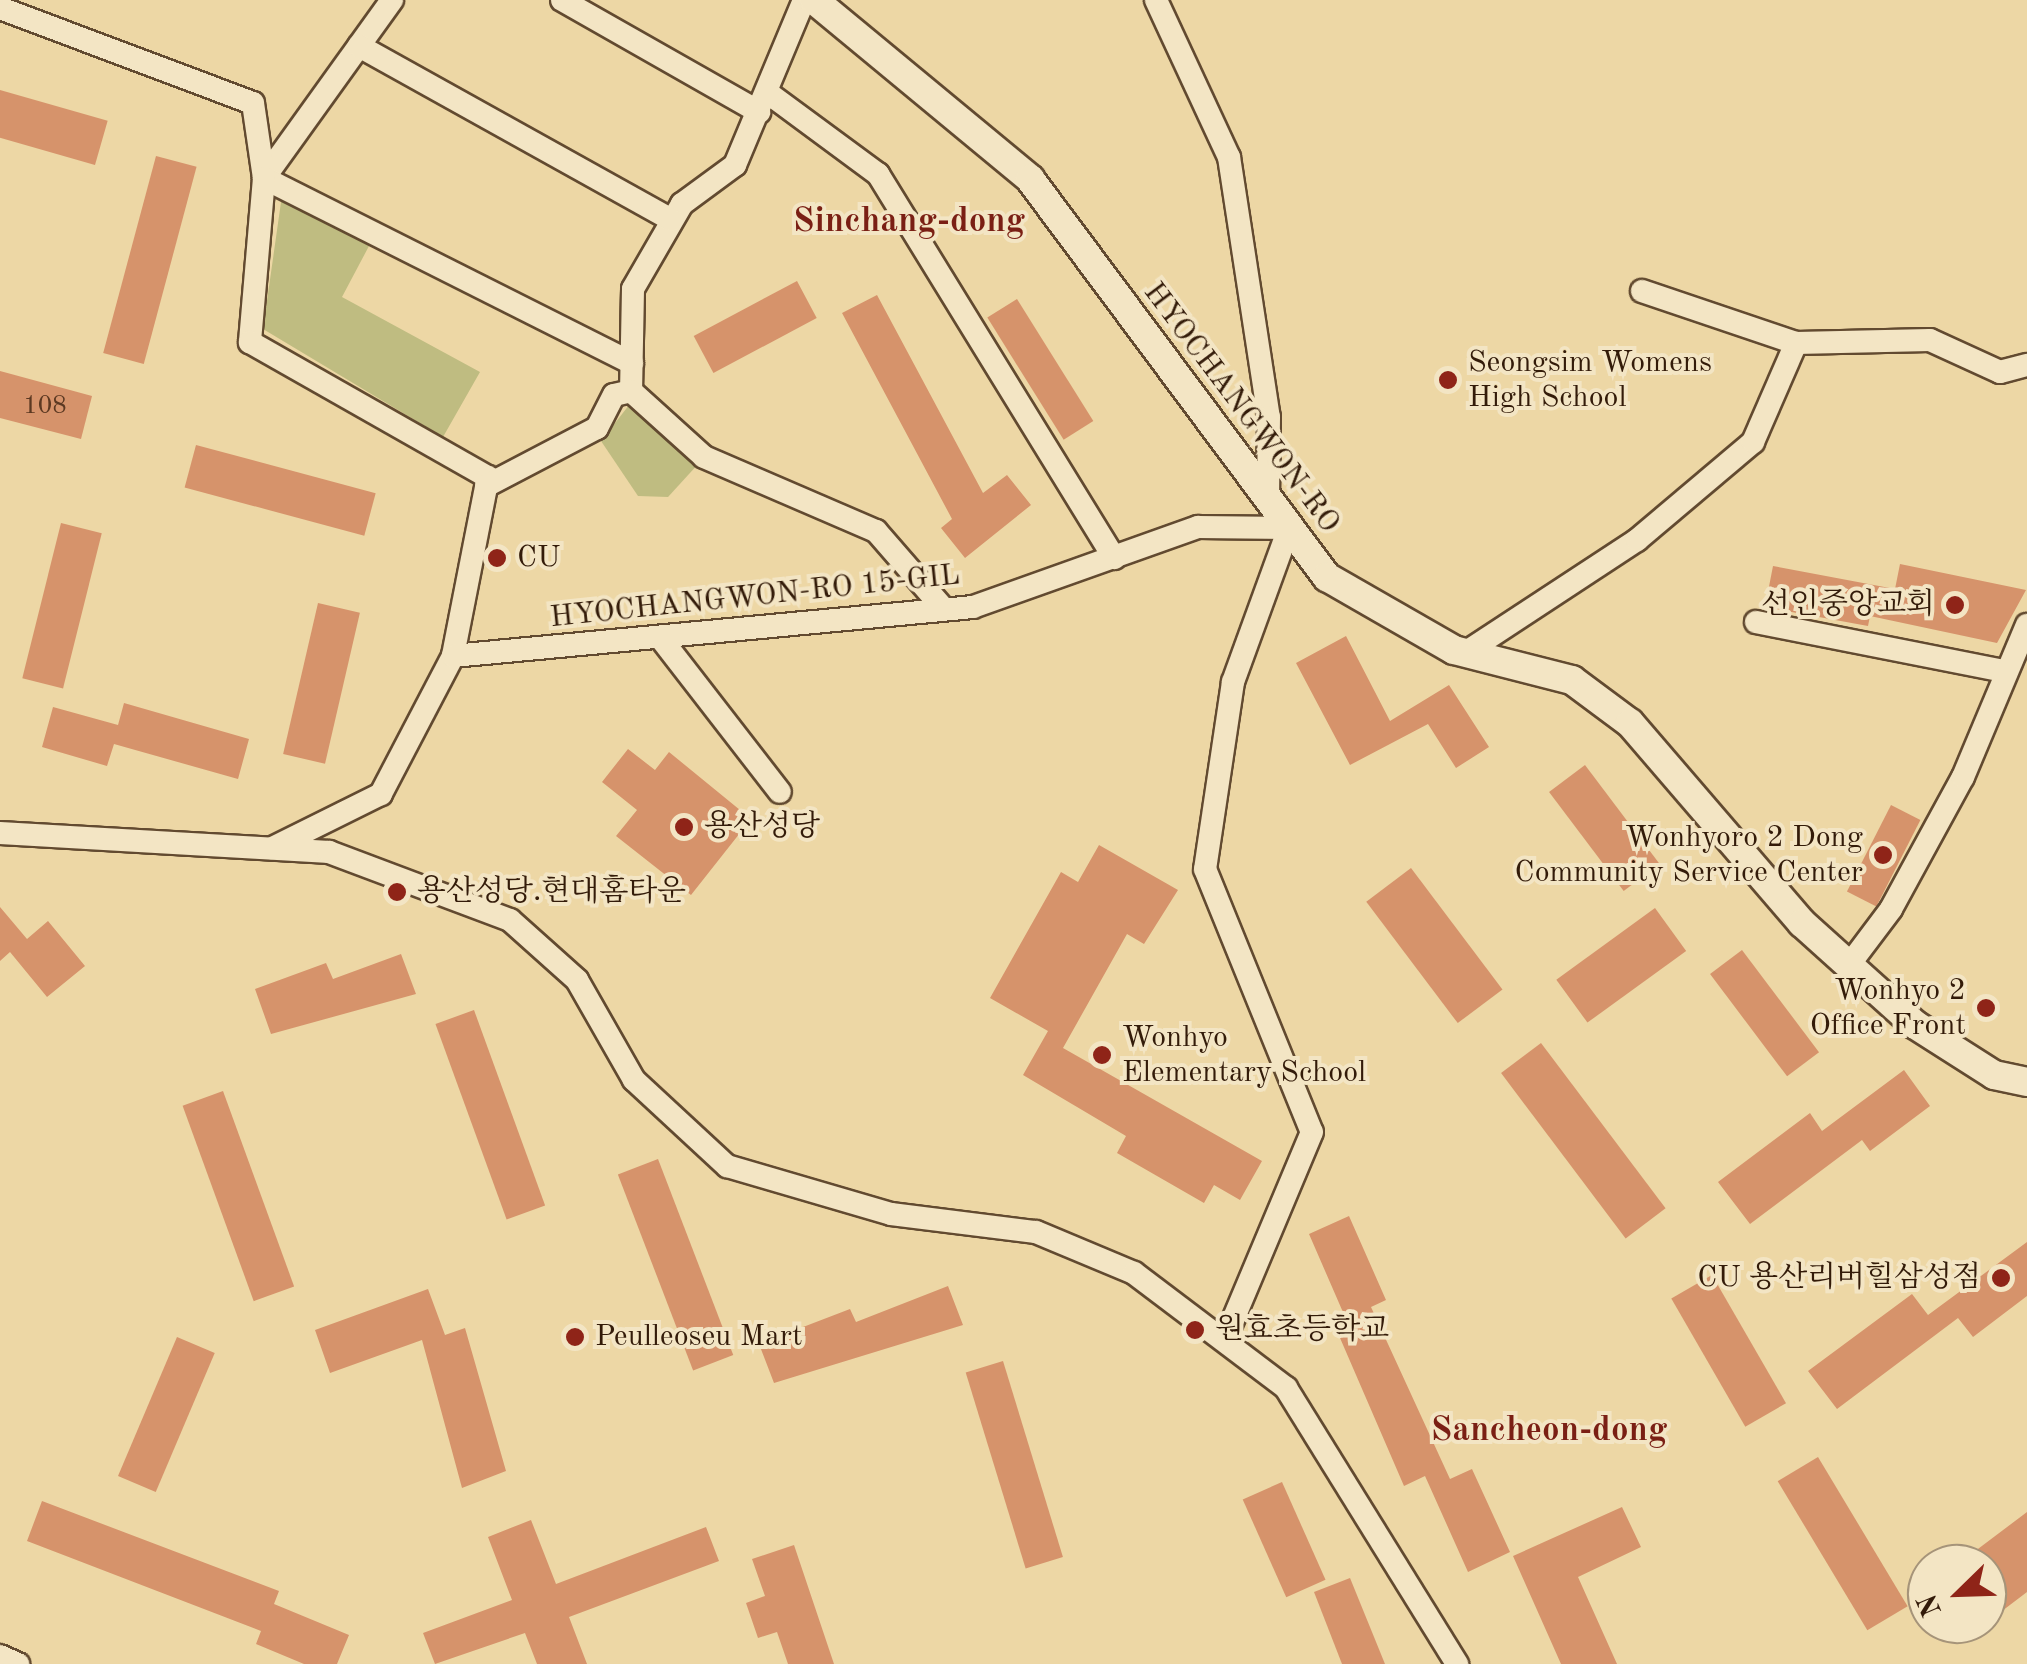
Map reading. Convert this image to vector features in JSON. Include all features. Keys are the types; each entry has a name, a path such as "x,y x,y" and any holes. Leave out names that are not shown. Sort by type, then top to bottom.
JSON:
{"street":[{"path":"264,178 392,0"},
{"path":"562,0 764,102 878,174 1114,558"},
{"path":"631,391 633,289 672,220 735,165 804,0"},
{"name":"HYOCHANGWON-RO","path":"814,0 1030,179 1328,578 1464,653 1572,680 1630,723 1848,965 1914,1024 1994,1075 2027,1082"},
{"path":"1156,0 1229,157 1270,417 1268,500"},
{"path":"0,8 254,103 264,178 250,342 488,476 454,656 381,794 269,849"},
{"path":"359,46 672,220"},
{"path":"264,178 632,363"},
{"path":"1642,291 1796,343 1930,340 2000,372 2027,365"},
{"path":"1464,653 1637,540 1753,442 1796,343"},
{"path":"486,486 587,434 614,395 631,391"},
{"path":"631,391 704,456 876,531 943,608"},
{"name":"HYOCHANGWON-RO 15-GIL","path":"454,656 662,640 943,608 1114,558 1198,526 1289,528"},
{"path":"1225,1339 1312,1132 1205,868 1232,682 1289,528"},
{"path":"1756,622 2003,671"},
{"path":"1848,965 1891,909 1963,777 2003,671 2027,625"},
{"path":"662,640 780,792"},
{"path":"0,833 330,852 510,920 577,980 634,1080 728,1166 890,1214 1036,1232 1134,1273 1286,1388 1457,1664"},
{"path":"0,1656 18,1664"}],"shaded area":[{"path":"282,195 369,246 342,297 480,372 443,437 263,329"},
{"path":"633,400 700,462 668,497 638,496 601,441"}],"building":[{"path":"0,90 108,121 95,165 0,138"},
{"path":"156,156 197,167 144,364 103,353"},
{"path":"797,281 817,318 713,373 694,336"},
{"path":"877,295 983,493 1007,475 1031,505 965,558 941,528 952,519 842,313"},
{"path":"1017,299 1093,421 1064,440 987,318"},
{"path":"0,371 92,396 81,439 0,418"},
{"path":"196,445 376,493 364,536 185,488"},
{"path":"61,523 102,533 63,688 22,678"},
{"path":"1900,564 2026,590 1997,643 1870,616 1868,626 1765,607 1773,566 1895,589"},
{"path":"318,603 360,613 325,764 283,754"},
{"path":"1346,636 1390,721 1449,685 1489,747 1456,768 1428,724 1350,765 1296,663"},
{"path":"124,703 249,739 238,779 114,744 107,766 42,747 53,707 118,725"},
{"name":"용산성당","path":"628,749 655,770 669,752 751,819 691,895 616,836 637,810 602,782"},
{"path":"1585,765 1660,864 1624,891 1549,792"},
{"name":"Wonhyoro 2 Dong Community Service Center","path":"1891,805 1920,820 1876,906 1847,891"},
{"path":"1099,845 1178,890 1144,944 1127,934 1063,1048 1262,1161 1240,1200 1214,1185 1204,1203 1117,1153 1126,1136 1023,1075 1048,1031 990,998 1061,872 1078,882"},
{"path":"1411,868 1502,989 1458,1023 1366,902"},
{"path":"0,907 27,939 48,921 85,966 47,997 10,952 0,961"},
{"path":"1655,908 1686,951 1587,1023 1556,980"},
{"path":"1742,950 1819,1052 1787,1076 1710,974"},
{"path":"401,954 416,994 271,1034 255,989 326,963 333,979"},
{"path":"474,1010 545,1205 507,1219 435,1024"},
{"path":"1541,1043 1666,1208 1626,1238 1501,1073"},
{"path":"1904,1070 1930,1106 1870,1151 1862,1140 1750,1224 1718,1182 1810,1113 1822,1131"},
{"path":"223,1091 294,1286 254,1301 183,1106"},
{"path":"658,1159 733,1355 693,1370 618,1174"},
{"path":"1349,1216 1386,1300 1371,1307 1450,1479 1472,1469 1510,1552 1468,1572 1425,1476 1404,1486 1337,1331 1349,1326 1309,1234"},
{"path":"2027,1242 2027,1296 1973,1337 1958,1318 1837,1409 1808,1371 1912,1294 1928,1315"},
{"path":"1712,1275 1786,1403 1745,1427 1671,1298"},
{"path":"948,1286 963,1325 774,1383 759,1344 850,1309 856,1322"},
{"path":"428,1289 445,1335 465,1328 506,1471 462,1488 422,1340 330,1373 315,1330"},
{"path":"177,1337 215,1353 156,1492 118,1476"},
{"path":"1003,1361 1063,1557 1026,1568 966,1372"},
{"path":"1818,1457 1907,1605 1867,1630 1778,1481"},
{"path":"1282,1482 1326,1580 1286,1597 1243,1499"},
{"path":"42,1501 279,1591 274,1604 349,1635 337,1664 304,1664 256,1644 261,1631 27,1541"},
{"path":"1622,1507 1641,1547 1578,1577 1617,1664 1561,1664 1513,1556"},
{"path":"2027,1512 2027,1592 2007,1607 2007,1544 1985,1544"},
{"path":"531,1520 556,1584 706,1527 719,1561 569,1617 587,1664 537,1664 525,1633 435,1664 423,1633 512,1600 488,1537"},
{"path":"794,1545 834,1664 788,1664 777,1632 758,1638 746,1603 765,1596 752,1559"},
{"path":"1350,1578 1385,1664 1342,1664 1314,1592"}],"place":[{"name":"Seongsim Womens High School","path":"1448,380"},
{"name":"CU","path":"497,558"},
{"name":"선인중앙교회","path":"1955,605"},
{"name":"용산성당","path":"684,827"},
{"name":"Wonhyoro 2 Dong Community Service Center","path":"1883,855"},
{"name":"용산성당.현대홈타운","path":"397,892"},
{"name":"Wonhyo 2 Office Front","path":"1986,1008"},
{"name":"Wonhyo Elementary School","path":"1102,1055"},
{"name":"CU 용산리버힐삼성점","path":"2001,1278"},
{"name":"원효초등학교","path":"1195,1330"},
{"name":"Peulleoseu Mart","path":"575,1337"}],"district":[{"name":"Sinchang-dong","path":"909,222"},
{"name":"Sancheon-dong","path":"1549,1431"}]}
